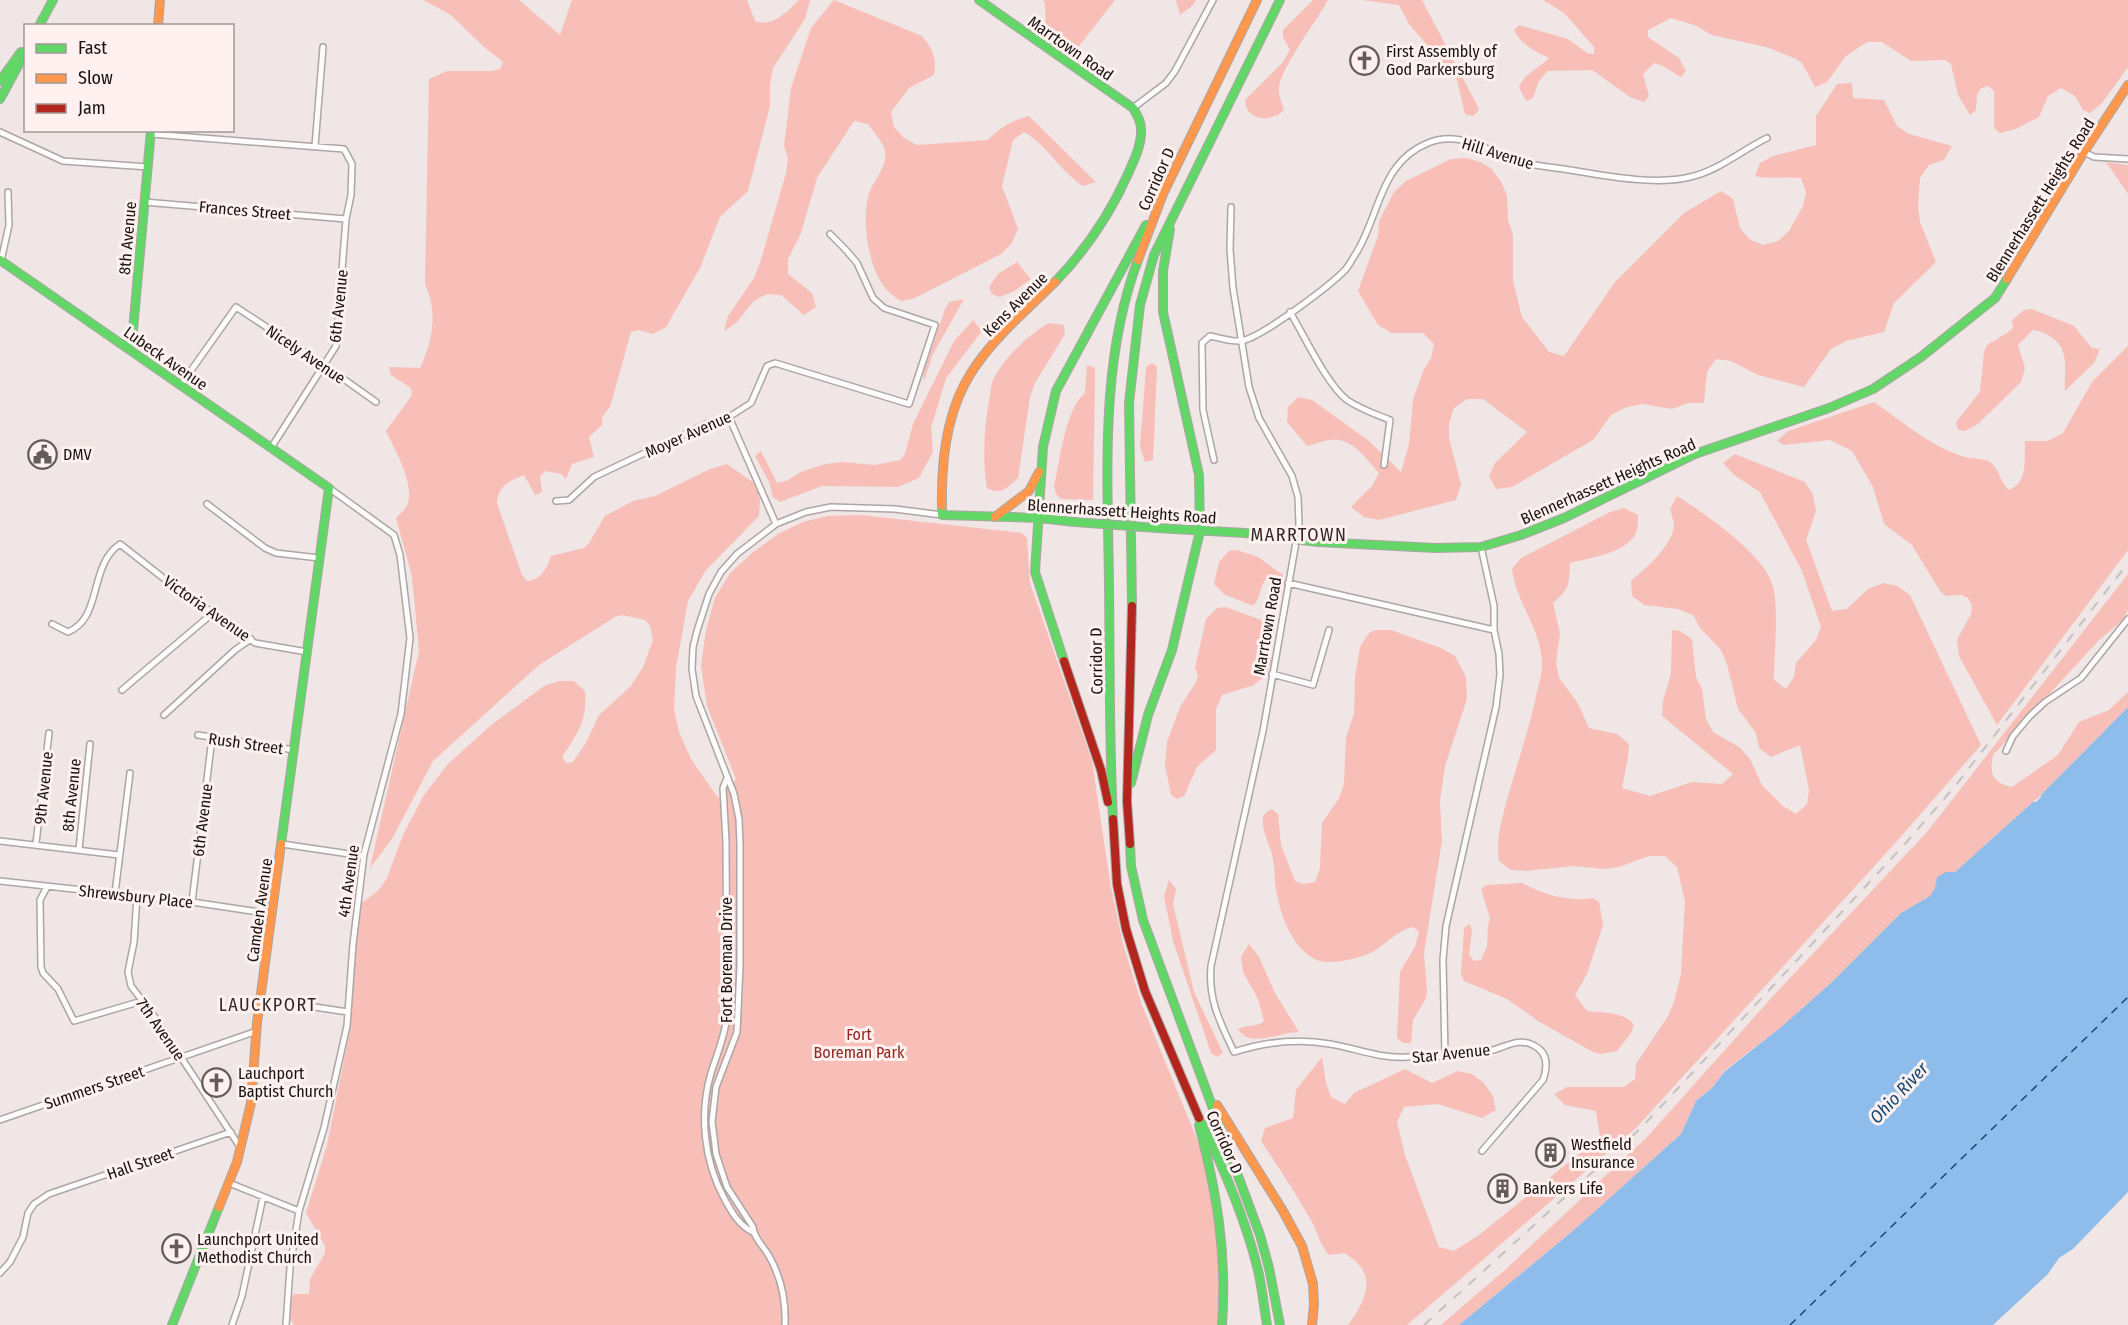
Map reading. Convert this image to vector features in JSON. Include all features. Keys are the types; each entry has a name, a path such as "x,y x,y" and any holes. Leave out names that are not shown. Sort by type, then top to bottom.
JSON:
{"main road":[{"path":"40,24 53,0"},
{"path":"158,24 160,0"},
{"name":"Marrtown Road","path":"979,0 1133,108 1142,124"},
{"name":"Corridor D","path":"1257,0 1163,194 1127,289 1111,370 1108,470 1110,693 1117,884 1126,929 1145,991 1196,1111 1218,1156 1248,1237 1258,1271 1267,1325"},
{"name":"Corridor D","path":"1280,0 1154,255 1140,305 1129,403 1132,585 1127,801 1131,866 1143,920 1260,1235 1280,1325"},
{"path":"0,81 24,49"},
{"path":"0,99 24,55"},
{"name":"Blennerhassett Heights Road","path":"942,515 1039,518 1245,533 1318,542 1435,548 1481,547 1521,535 1564,518 1680,461 1828,408 1873,389 1895,376 1995,298 2084,152 2128,85"},
{"name":"Kens Avenue","path":"942,515 943,468 950,424 962,391 983,357 1068,269 1097,232 1138,150 1142,124"},
{"name":"8th Avenue","path":"128,347 133,330 151,132"},
{"path":"1114,832 1101,770 1045,608 1035,572 1043,447 1056,392 1163,194"},
{"path":"1127,801 1148,716 1172,650 1200,531 1199,475 1163,312 1163,271 1172,218"},
{"name":"Lubeck Avenue","path":"0,260 316,480"},
{"path":"994,517 1029,491 1042,464"},
{"name":"4th Avenue","path":"316,480 329,488"},
{"name":"Camden Avenue","path":"172,1325 229,1183 251,1103 261,999 329,488"},
{"path":"1207,1088 1300,1237 1307,1254 1314,1286 1312,1325"},
{"path":"1196,1111 1213,1179 1221,1225 1224,1283 1222,1325"}],"street":[{"path":"1133,108 1166,83 1175,71 1213,0"},
{"path":"151,132 315,146 323,47"},
{"path":"0,132 63,161 148,167"},
{"name":"Hill Avenue","path":"1242,341 1258,335 1346,269 1359,247 1391,172 1401,161 1429,143 1443,140 1467,141 1524,163 1613,177 1672,179 1691,177 1712,169 1767,138"},
{"name":"6th Avenue","path":"271,448 336,346 352,164 344,149 315,146"},
{"path":"2084,152 2094,157 2128,159"},
{"path":"0,260 9,225 8,192"},
{"name":"Frances Street","path":"144,202 346,219"},
{"name":"Marrtown Road","path":"1231,207 1230,249 1233,288 1249,387 1259,418 1292,476 1298,497 1299,525 1261,742 1211,966 1209,984 1211,999 1234,1052"},
{"name":"Moyer Avenue","path":"556,501 569,500 594,477 708,423 729,417 751,403 767,366 775,363 909,404 935,326 884,308 873,297 857,263 830,234"},
{"name":"Nicely Avenue","path":"180,386 236,307 376,402"},
{"path":"1290,312 1332,383 1344,398 1361,409 1390,420 1384,465"},
{"path":"1214,460 1203,410 1202,343 1210,336 1242,341"},
{"path":"729,417 776,524"},
{"name":"4th Avenue","path":"285,1325 290,1268 299,1211 324,1128 347,1026 363,856 401,714 410,638 400,555 394,535 329,488"},
{"path":"207,504 265,548 276,553 319,558"},
{"name":"Fort Boreman Drive","path":"753,1232 753,1227 732,1195 716,1154 712,1122 716,1087 737,1032 740,966 739,819 734,794 724,765 696,696 692,669 693,647 702,611 721,572 737,554 776,524 806,512 831,507 883,508 942,515"},
{"name":"Victoria Avenue","path":"52,624 68,632 78,628 89,612 103,565 120,544 255,643 307,652"},
{"path":"1444,1055 1443,960 1446,926 1496,707 1500,675 1494,630 1494,606 1481,547"},
{"path":"1288,583 1494,630"},
{"path":"122,690 213,613"},
{"path":"2006,751 2013,736 2030,716 2045,702 2081,678 2128,619"},
{"path":"1272,674 1313,685 1329,630"},
{"path":"164,715 250,639"},
{"name":"9th Avenue","path":"36,843 49,733"},
{"name":"Rush Street","path":"198,735 294,750"},
{"name":"6th Avenue","path":"192,902 212,738"},
{"name":"8th Avenue","path":"79,849 90,744"},
{"path":"115,893 130,773"},
{"name":"Fort Boreman Drive","path":"727,778 723,788 726,841 726,1025 707,1088 704,1122 712,1171 724,1199 740,1223 753,1232 770,1257 781,1283 785,1308 784,1325"},
{"path":"0,841 36,843 119,855"},
{"path":"282,844 363,856"},
{"name":"Shrewsbury Place","path":"0,882 192,902 272,914"},
{"path":"47,886 40,900 41,967 43,973 58,989 74,1021 142,1001"},
{"name":"7th Avenue","path":"137,896 134,942 128,972 131,986 240,1147"},
{"path":"727,967 740,966"},
{"path":"261,999 348,1012"},
{"name":"Summers Street","path":"0,1120 257,1031"},
{"name":"Star Avenue","path":"1234,1052 1259,1044 1288,1042 1329,1044 1371,1054 1402,1058 1491,1051 1515,1042 1531,1044 1546,1056 1546,1071 1543,1080 1482,1151"},
{"name":"Hall Street","path":"0,1273 10,1262 23,1237 28,1213 34,1204 49,1194 231,1132"},
{"path":"229,1183 299,1211"},
{"path":"724,1199 732,1195"},
{"path":"232,1325 242,1296 263,1197"}],"green space":[{"name":"Fort Boreman Park","path":"423,0 519,0 560,35 572,0 747,0 755,21 761,23 779,17 799,0 810,0 805,19 773,68 770,106 748,191 720,217 700,268 666,327 653,334 638,330 631,332 610,407 602,417 602,425 589,437 594,457 572,464 566,479 561,474 546,471 540,476 542,492 535,495 524,475 514,479 502,488 497,503 522,575 527,581 540,576 551,556 584,548 605,516 633,501 655,496 710,469 727,464 757,485 760,501 759,516 706,570 688,601 676,668 674,709 679,732 691,759 718,798 736,779 707,706 701,666 706,630 715,598 730,573 752,553 778,534 803,522 827,516 861,515 1022,533 1027,538 1030,583 1092,761 1111,888 1123,944 1142,1005 1203,1154 1218,1232 1221,1302 1217,1325 294,1325 288,1316 290,1301 294,1294 309,1294 310,1279 325,1253 325,1246 306,1213 327,1145 349,1035 360,904 378,891 387,878 403,835 424,795 448,764 490,726 544,686 559,681 574,681 585,691 585,710 580,726 562,757 566,763 573,762 586,743 599,715 631,686 643,667 653,640 650,626 645,620 623,615 615,617 539,665 433,761 392,839 370,868 419,651 412,576 396,518 407,505 408,486 403,466 386,431 412,395 411,388 391,375 389,367 420,368 431,337 432,305 425,284 429,79 447,71 492,71 500,69 503,62 451,15"},
{"path":"834,0 922,36 929,45 935,64 934,75 909,88 891,112 894,127 904,138 917,145 988,140 1007,125 1029,116 1096,182 1083,186 1067,173 1040,144 1024,132 1013,140 1002,186 1018,229 1012,243 1001,254 915,298 901,301 890,293 876,273 866,230 867,202 870,191 884,165 884,148 868,124 854,121 817,178 801,233 788,259 788,274 812,293 816,307 804,315 781,295 767,294 754,301 736,323 724,331 728,316 754,278 760,263 786,173 788,158 784,146 791,88 811,28"},
{"path":"1043,0 1115,0 1076,50 1070,54 1046,32"},
{"path":"1176,0 1196,0 1192,6 1180,15"},
{"path":"1313,0 1328,0 1281,78 1279,93 1284,110 1273,117 1254,116 1246,107 1245,100 1282,63 1290,50 1283,37 1283,30"},
{"path":"1362,0 1422,0 1479,110 1473,116 1465,114 1457,80 1409,24 1399,5"},
{"path":"1543,0 2128,0 2128,67 2102,103 2090,113 2083,110 2075,96 2061,88 2048,96 2039,117 2016,129 2000,133 1994,128 1994,91 1988,86 1981,88 1977,95 1976,110 1970,115 1958,95 1951,64 1945,60 1911,61 1882,42 1867,42 1846,56 1827,82 1815,87 1802,63 1796,59 1766,47 1712,35 1694,25 1671,18 1648,30 1648,37 1679,58 1686,71 1681,77 1654,63 1643,74 1649,96 1644,102 1630,97 1592,70 1547,71 1538,83 1533,98 1526,101 1519,87 1528,75 1549,58 1520,39 1514,30 1519,25 1568,39 1587,53 1594,54 1594,47 1564,13"},
{"path":"1852,83 1853,98 1884,100 1897,126 1909,134 1952,146 1944,160 1929,165 1920,178 1918,206 1920,222 1936,262 1894,303 1884,332 1846,341 1831,349 1804,387 1758,375 1731,361 1716,359 1707,372 1704,403 1688,403 1672,409 1643,404 1627,407 1611,415 1593,440 1512,487 1496,489 1489,476 1495,463 1527,432 1483,399 1467,399 1454,408 1449,423 1449,438 1461,484 1456,500 1379,520 1364,517 1351,507 1372,486 1379,473 1366,458 1351,445 1339,440 1327,440 1307,446 1287,422 1288,407 1298,397 1312,400 1369,441 1401,472 1409,444 1413,400 1423,371 1431,358 1434,344 1423,333 1392,333 1378,325 1358,291 1378,236 1379,221 1394,192 1406,181 1451,159 1466,158 1492,169 1507,195 1508,220 1513,235 1513,281 1522,317 1549,352 1564,356 1615,282 1684,213 1721,191 1733,199 1740,228 1749,239 1763,245 1778,241 1789,231 1803,206 1806,192 1801,178 1755,176 1760,163 1773,156 1816,145 1816,116 1837,84"},
{"path":"2106,162 2128,165 2128,194"},
{"path":"1017,262 1031,279 1013,292 999,297 992,294 989,287 998,274"},
{"path":"964,299 933,354 924,381 923,374 945,309 949,302"},
{"path":"2032,309 2074,326 2092,348 2100,349 2094,363 2065,391 2065,361 2059,344 2042,332 2033,330 2018,345 2025,368 2021,382 1978,424 1965,431 1958,430 1956,422 1980,392 1984,352 1987,345 2013,328 2012,320 2024,310"},
{"path":"973,320 982,331 946,378 931,428 933,452 919,478 898,487 822,486 780,502 773,497 769,482 755,456 761,451 777,483 825,464 842,462 875,465 900,460 905,454 913,424 954,341"},
{"path":"1049,323 1064,325 1065,334 1035,383 1030,397 1018,478 1000,491 992,490 987,488 985,477 984,442 992,382 1018,347"},
{"path":"2128,346 2128,550 1997,725 1959,656 1957,640 1971,614 1972,606 1968,598 1961,595 1946,596 1940,591 1912,545 1884,524 1873,487 1852,451 1830,440 1784,445 1777,441 1788,431 1874,402 1941,447 1965,457 1988,461 1997,470 2009,490 2020,481 2023,475 2025,441 2048,441 2063,433 2092,382"},
{"path":"1152,363 1157,367 1153,460 1145,462 1140,447 1146,367"},
{"path":"1087,365 1095,368 1093,500 1061,499 1056,494 1054,486 1068,423 1078,401 1085,393"},
{"path":"1735,454 1805,482 1813,495 1816,511 1806,540 1832,611 1847,609 1868,589 1883,583 1898,586 1910,595 1981,745 1897,841 1637,1127 1407,1325 1348,1325 1361,1305 1364,1295 1366,1286 1362,1268 1344,1253 1329,1255 1306,1212 1261,1141 1265,1128 1293,1118 1296,1090 1322,1057 1326,1083 1331,1097 1345,1104 1354,1093 1405,1069 1432,1083 1458,1071 1472,1074 1484,1083 1493,1096 1496,1110 1482,1118 1438,1104 1404,1107 1397,1122 1405,1155 1439,1247 1454,1251 1479,1235 1600,1137 1596,1111 1565,1105 1554,1094 1567,1087 1624,1087 1635,1079 1636,1064 1668,1016 1681,974 1685,901 1677,867 1665,856 1649,856 1619,867 1604,869 1573,866 1526,871 1511,870 1499,861 1498,842 1501,823 1529,725 1542,669 1539,643 1519,594 1512,569 1521,558 1610,512 1624,508 1638,515 1637,530 1627,544 1609,553 1570,563 1568,586 1553,603 1560,633 1556,663 1559,678 1577,702 1589,728 1617,734 1629,744 1622,788 1650,796 1692,782 1722,784 1733,774 1662,716 1663,701 1671,673 1672,630 1680,631 1692,639 1696,677 1702,689 1706,719 1713,732 1739,747 1750,759 1762,785 1783,806 1796,814 1807,804 1809,790 1800,745 1771,757 1759,748 1756,733 1738,709 1727,664 1721,650 1700,628 1693,615 1678,609 1644,605 1632,596 1631,581 1658,555 1670,539 1674,523 1670,509 1677,496 1747,549 1768,575 1773,587 1776,608 1774,680 1786,689 1794,677 1796,663 1816,640 1821,627 1802,571 1760,492 1734,475 1723,463"},
{"path":"1237,550 1258,557 1283,575 1282,594 1277,601 1274,594 1275,579 1268,577 1253,606 1224,594 1214,584 1219,562 1229,551"},
{"path":"2128,574 2128,610 2122,621 2099,640 1993,755 1991,767 1996,780 2012,787 2058,755 2079,722 2109,710 2128,692 2128,707 2041,795 1955,872 1946,872 1930,896 1901,913 1831,983 1780,1028 1724,1071 1712,1088 1696,1101 1681,1134 1574,1230 1459,1325 1441,1325 1506,1269 1648,1136 1774,995 1927,832"},
{"path":"1225,607 1267,622 1268,645 1272,661 1266,675 1254,685 1222,695 1216,709 1216,750 1197,767 1184,796 1177,799 1171,795 1165,765 1167,742 1180,707 1196,682 1198,675 1195,668 1206,619 1217,608"},
{"path":"1375,630 1391,630 1441,648 1455,656 1466,677 1467,699 1445,766 1440,801 1442,841 1424,953 1427,992 1413,1020 1411,1043 1403,1043 1397,1038 1400,972 1415,947 1419,932 1413,927 1397,934 1374,951 1346,960 1323,962 1309,955 1295,941 1282,914 1276,890 1272,854 1263,822 1266,812 1272,809 1278,814 1281,845 1295,881 1302,884 1315,882 1320,868 1322,823 1339,798 1344,784 1346,737 1354,714 1355,677 1360,647 1369,633"},
{"path":"1169,880 1176,889 1173,904 1194,992 1223,1053 1217,1057 1211,1053 1173,941 1164,896"},
{"path":"1522,883 1557,896 1575,899 1593,898 1599,902 1603,925 1587,974 1575,995 1587,1011 1619,1015 1630,1020 1634,1025 1631,1033 1617,1051 1601,1054 1593,1052 1538,1021 1507,999 1464,981 1461,974 1464,928 1470,924 1472,931 1469,955 1474,961 1481,960 1487,946 1490,918 1481,889 1486,885"},
{"path":"1249,944 1259,957 1275,993 1299,1032 1257,1039 1243,1035 1238,1029 1264,1021 1258,999 1243,972 1241,957"}],"water":[{"name":"Ohio River","path":"2128,707 2128,1192 2073,1249 2059,1258 2048,1274 1993,1325 1459,1325 1574,1230 1681,1134 1696,1101 1712,1088 1724,1072 1780,1028 1831,983 1901,913 1930,896 1935,888 1937,877 1946,872 1955,872 2033,802 2036,802"}],"ferry route":[{"path":"1790,1325 2128,997"}],"railway":[{"path":"1424,1325 1641,1128 1904,845 1956,785 2128,563"}],"traffic: fast":[{"path":"40,24 53,0"},
{"path":"979,0 1133,108 1139,118 1140,141 1128,174 1096,231 1055,282"},
{"path":"1132,606 1129,403 1140,305 1154,255 1280,0"},
{"path":"0,81 21,52"},
{"path":"0,99 24,55"},
{"path":"128,347 133,330 151,132"},
{"path":"1064,661 1035,572 1043,447 1056,391 1146,225"},
{"path":"1131,783 1148,715 1172,650 1200,531 1199,475 1163,312 1163,271 1170,229"},
{"path":"0,260 329,488 281,844"},
{"path":"1113,819 1107,463 1111,380 1117,339 1138,260"},
{"path":"1318,542 1435,548 1481,547 1521,535 1564,518 1695,454 1829,408 1873,389 1921,357 1995,298 2007,279"},
{"path":"942,506 942,515 1039,518 1075,522"},
{"path":"1075,522 1157,528"},
{"path":"1157,528 1245,533"},
{"path":"1245,533 1318,542"},
{"path":"1130,844 1131,866 1143,920 1260,1235 1280,1325"},
{"path":"1199,1118 1225,1173 1247,1231 1258,1270 1267,1325"},
{"path":"1199,1125 1216,1199 1222,1248 1222,1325"},
{"path":"172,1325 219,1207"}],"traffic: slow":[{"path":"158,24 160,0"},
{"path":"1138,260 1163,194 1257,0"},
{"path":"2007,279 2084,152 2128,85"},
{"path":"942,506 947,437 963,388 989,348 1055,282"},
{"path":"995,517 1029,491 1039,472"},
{"path":"219,1207 237,1162 251,1103 257,1023 281,844"},
{"path":"1217,1105 1302,1246 1313,1284 1312,1325"}],"traffic: jam":[{"path":"1130,844 1127,801 1132,606"},
{"path":"1064,661 1101,770 1108,802"},
{"path":"1113,819 1117,884 1126,929 1145,991 1199,1118"}],"place":[{"name":"First Assembly of God Parkersburg","path":"1365,60"},
{"name":"DMV","path":"42,454"},
{"name":"Lauchport Baptist Church","path":"217,1082"},
{"name":"Westfield Insurance","path":"1550,1153"},
{"name":"Bankers Life","path":"1502,1188"},
{"name":"Launchport United Methodist Church","path":"176,1248"}],"district":[{"name":"MARRTOWN","path":"1299,535"},
{"name":"LAUCKPORT","path":"268,1005"}]}
